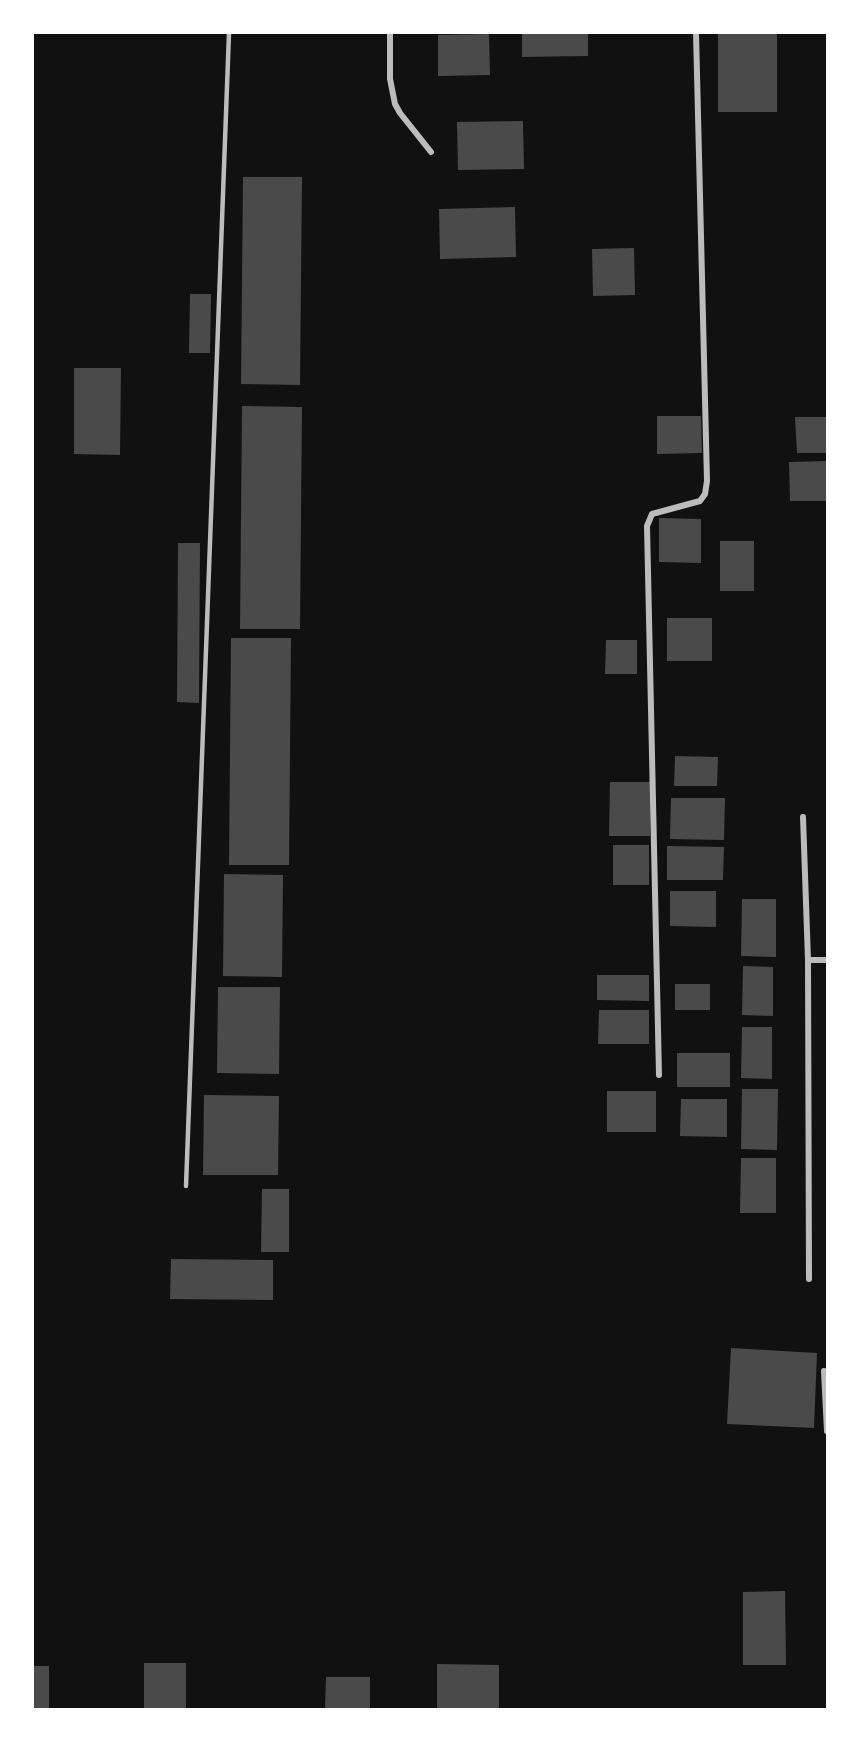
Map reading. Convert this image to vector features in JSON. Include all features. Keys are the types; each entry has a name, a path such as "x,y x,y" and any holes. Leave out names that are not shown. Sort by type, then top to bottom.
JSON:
{"street":[{"path":"390,33 390,79 395,104 431,152"},
{"path":"659,1075 648,526 652,514 700,501 705,494 707,481 696,33"},
{"path":"803,817 808,960 809,1280"},
{"path":"808,960 827,960"},
{"path":"824,1371 827,1431"}],"lane":[{"path":"186,1186 229,33"}],"building":[{"path":"522,33 588,33 588,56 522,57"},
{"path":"718,33 777,33 777,112 718,112"},
{"path":"489,34 490,75 438,76 438,35"},
{"path":"523,121 524,169 458,170 457,122"},
{"path":"243,177 302,177 300,385 241,384"},
{"path":"515,207 516,257 440,259 439,209"},
{"path":"634,248 635,295 593,296 592,249"},
{"path":"190,294 211,294 210,353 189,353"},
{"path":"74,368 121,368 120,455 74,454"},
{"path":"242,406 302,407 300,629 240,629"},
{"path":"657,416 701,416 702,453 657,454"},
{"path":"795,417 827,417 827,453 797,453"},
{"path":"827,461 827,501 790,501 789,462"},
{"path":"659,518 701,519 701,563 659,562"},
{"path":"720,541 754,541 754,591 720,591"},
{"path":"178,543 200,543 199,703 177,702"},
{"path":"667,618 712,618 712,661 667,661"},
{"path":"231,638 291,638 289,865 229,865"},
{"path":"606,640 637,640 637,674 605,674"},
{"path":"675,756 718,757 717,786 674,786"},
{"path":"610,782 651,782 650,836 609,836"},
{"path":"671,798 725,798 724,840 670,839"},
{"path":"613,845 649,845 649,885 613,885"},
{"path":"667,846 724,847 723,880 667,880"},
{"path":"224,874 283,875 282,977 223,976"},
{"path":"670,891 716,891 716,927 670,926"},
{"path":"742,899 776,899 776,957 741,956"},
{"path":"743,966 773,967 773,1016 742,1015"},
{"path":"597,975 649,975 649,1001 597,1000"},
{"path":"675,984 710,984 710,1010 675,1010"},
{"path":"218,987 280,987 279,1074 217,1073"},
{"path":"599,1010 649,1010 649,1044 598,1044"},
{"path":"742,1027 772,1027 772,1079 741,1078"},
{"path":"677,1053 730,1053 730,1087 677,1087"},
{"path":"742,1089 778,1089 777,1150 741,1149"},
{"path":"607,1091 656,1091 656,1132 607,1132"},
{"path":"204,1095 279,1096 278,1175 203,1175"},
{"path":"681,1099 727,1099 727,1137 680,1136"},
{"path":"741,1158 776,1158 776,1213 740,1213"},
{"path":"262,1189 289,1189 289,1252 261,1252"},
{"path":"171,1259 273,1260 273,1300 170,1299"},
{"path":"731,1348 817,1353 814,1428 727,1424"},
{"path":"785,1591 786,1665 743,1665 743,1592"},
{"path":"144,1663 186,1663 186,1709 144,1709"},
{"path":"437,1664 499,1665 499,1709 437,1709"},
{"path":"33,1666 49,1666 49,1709 33,1709"},
{"path":"326,1677 370,1677 370,1709 325,1709"}]}
